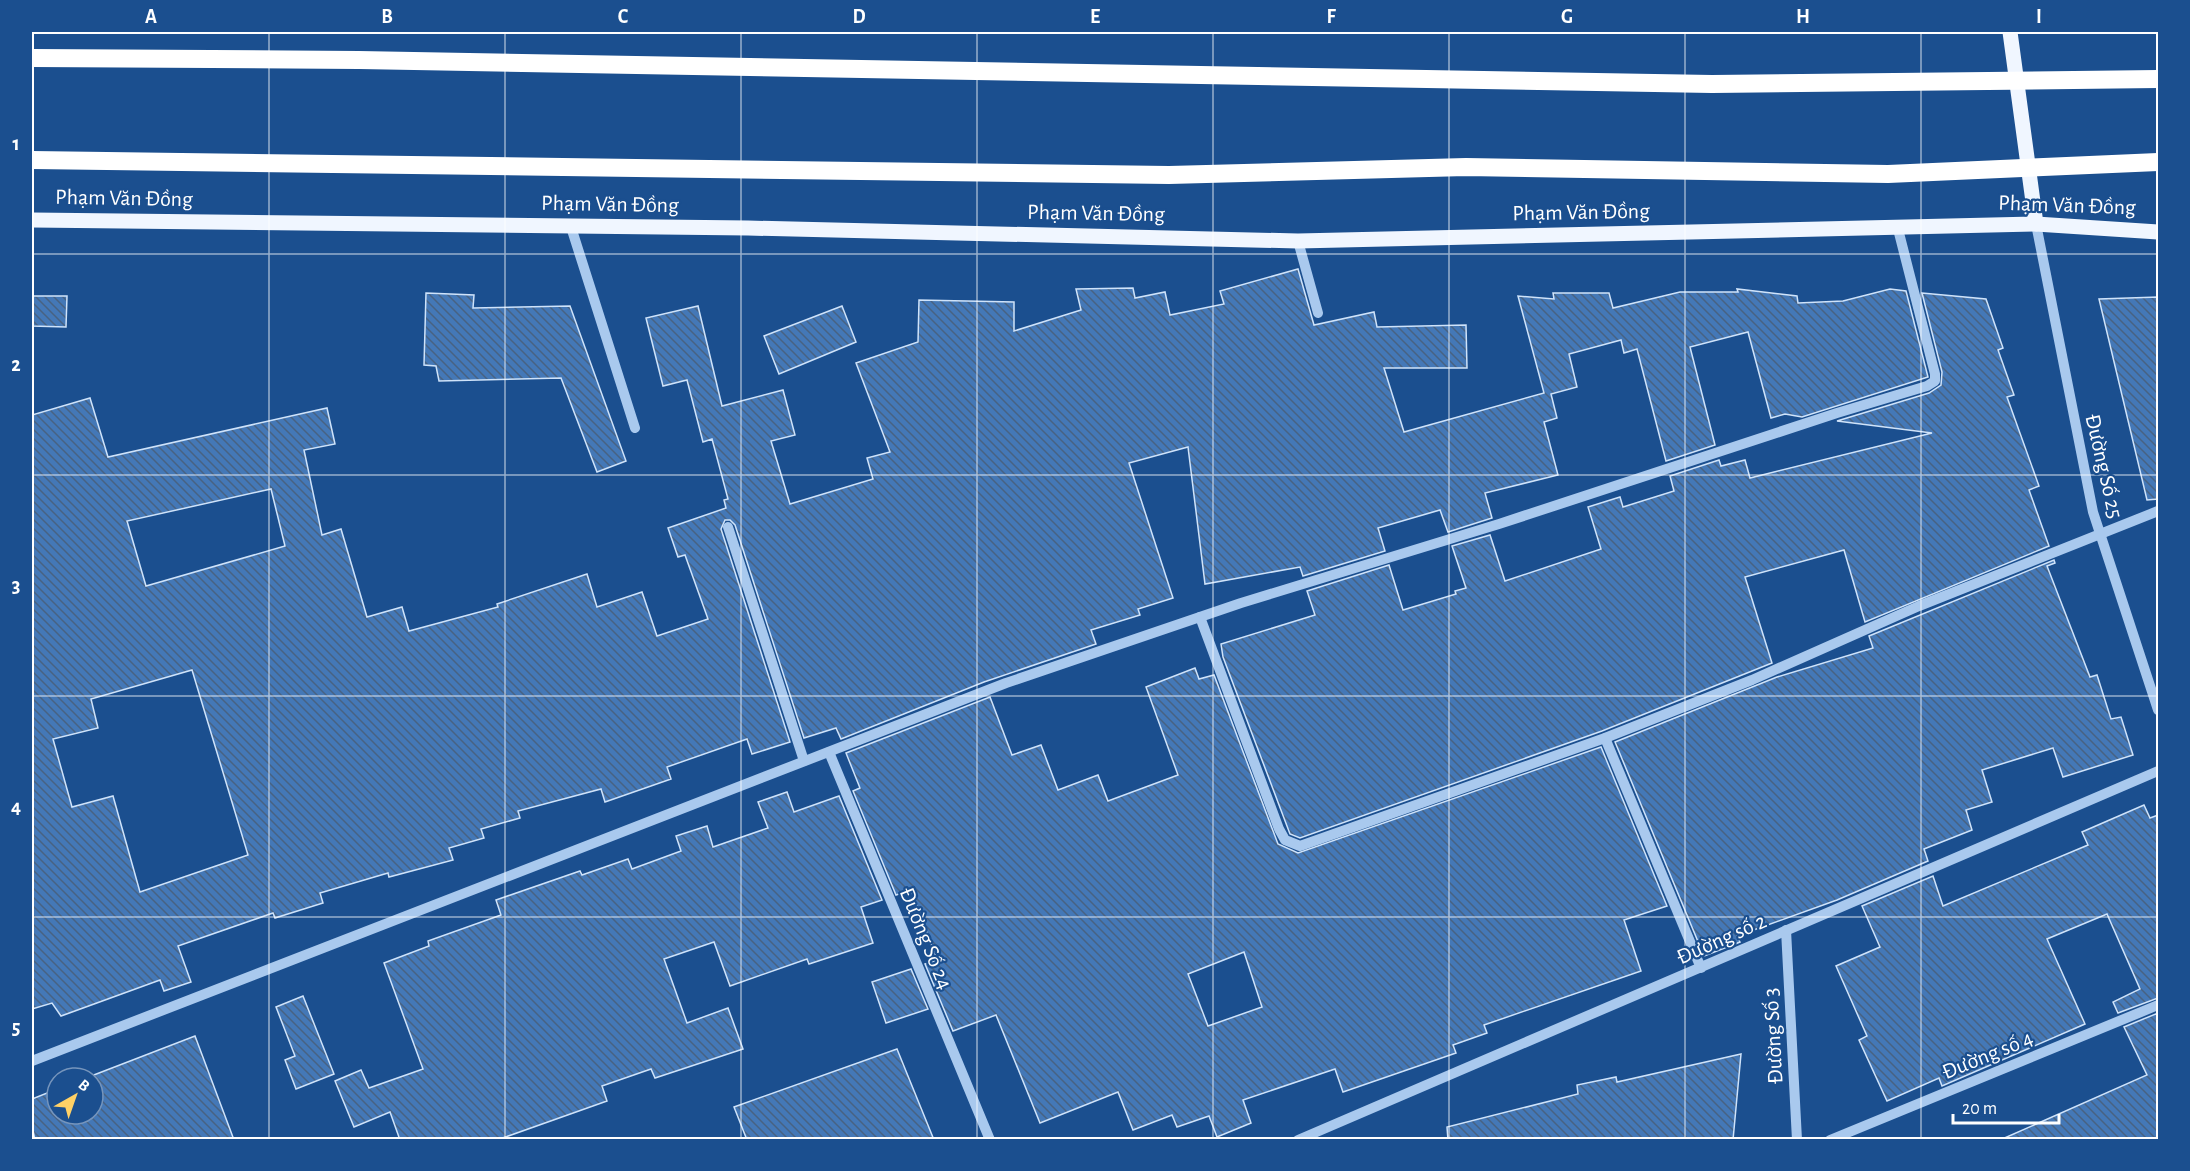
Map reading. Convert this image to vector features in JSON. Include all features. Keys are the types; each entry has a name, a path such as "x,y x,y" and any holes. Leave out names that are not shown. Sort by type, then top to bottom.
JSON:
{"highway":[{"path":"32,58 371,61 1712,84 2158,79"},
{"name":"Phạm Văn Đồng","path":"32,160 1169,175 1466,167 1888,174 2158,162"}],"main road":[{"path":"2010,32 2036,224"},
{"name":"Phạm Văn Đồng","path":"32,220 571,226 1299,241 1898,229 2036,224 2158,232"}],"street":[{"name":"Đường Số 25","path":"2036,224 2093,512 2158,710"},
{"path":"571,226 635,428"},
{"path":"32,1061 1006,683 1200,617 1499,524 1837,413 1927,386 1935,381 1935,374 1898,229"},
{"path":"1299,241 1318,313"},
{"path":"1200,617 1279,828 1285,840 1292,845 1300,846 1605,738 1752,680 1919,606 2158,510"},
{"path":"729,527 804,761"},
{"path":"1605,738 1701,968"},
{"name":"Đường Số 24","path":"829,752 990,1140"},
{"name":"Đường số 2","path":"1298,1140 2158,771"},
{"name":"Đường Số 3","path":"1786,930 1797,1140"},
{"name":"Đường số 4","path":"1830,1140 2158,1005"}],"building":[{"path":"1298,269 1314,325 1374,312 1377,327 1466,325 1467,368 1384,368 1404,432 1544,393 1518,296 1554,299 1553,293 1609,293 1613,308 1680,292 1738,292 1737,289 1797,296 1798,303 1843,301 1890,289 1906,291 1928,377 1802,417 1785,414 1771,418 1748,332 1690,347 1715,445 1666,461 1637,349 1624,353 1621,340 1569,354 1577,387 1551,394 1557,418 1544,422 1558,475 1485,493 1492,518 1448,532 1440,510 1378,528 1385,551 1303,576 1300,567 1205,584 1188,447 1129,463 1173,598 1138,609 1140,615 1091,630 1096,644 984,682 841,739 836,728 804,738 735,525 730,520 725,520 721,529 790,742 752,754 747,739 667,767 671,779 605,802 601,789 518,811 520,818 481,829 484,838 449,848 453,860 389,877 388,873 320,893 323,903 275,918 273,913 178,946 191,982 164,991 160,980 61,1016 52,1003 32,1009 32,415 90,398 108,457 327,408 335,444 304,450 322,535 341,529 367,617 402,607 409,631 498,607 497,604 587,574 597,607 642,592 657,636 708,619 685,555 678,557 668,528 726,508 724,500 728,499 712,439 703,442 687,380 663,386 646,318 698,306 722,406 783,390 795,435 771,441 790,504 873,479 867,458 890,452 856,363 918,342 919,300 1014,302 1014,331 1081,310 1076,289 1133,288 1135,298 1165,292 1170,315 1224,304 1220,291","holes":["271,489 285,546 146,586 127,521","192,670 248,855 140,892 113,796 72,807 53,739 98,728 91,699"]},
{"path":"426,293 474,295 473,308 570,306 626,461 597,472 561,378 439,381 436,366 424,365"},
{"path":"1922,293 1986,299 2003,348 1998,350 2014,395 2007,397 2039,486 2029,490 2049,546 1865,622 1844,550 1745,577 1772,663 1602,731 1300,838 1290,834 1223,657 1221,644 1315,615 1307,591 1389,565 1403,610 1456,594 1455,591 1466,588 1452,546 1490,535 1505,581 1601,549 1588,507 1620,497 1623,507 1674,491 1670,476 1719,460 1721,466 1745,460 1750,478 1932,433 1837,421 1929,393 1941,385 1942,372"},
{"path":"32,296 67,296 66,327 32,326"},
{"path":"2158,297 2158,499 2147,500 2099,299"},
{"path":"842,306 856,342 779,374 764,336"},
{"path":"2054,560 2055,563 2047,566 2090,677 2097,675 2111,719 2121,717 2133,755 2063,777 2053,748 1982,770 1992,802 1966,810 1972,830 1924,849 1928,861 1837,900 1737,936 1740,942 1704,956 1615,742 1777,677 1873,648 1869,636"},
{"path":"1195,668 1199,679 1214,675 1278,844 1298,853 1601,747 1667,906 1624,920 1641,971 1484,1025 1487,1033 1453,1045 1456,1053 1343,1092 1335,1069 1243,1100 1251,1123 1217,1137 1209,1116 1177,1127 1172,1115 1133,1130 1118,1092 1040,1123 996,1015 953,1031 925,964 937,960 911,890 896,895 853,791 860,788 846,753 990,697 1012,755 1041,745 1058,790 1098,775 1108,801 1178,775 1146,687","holes":["1244,952 1262,1007 1208,1026 1188,974"]},
{"path":"787,792 794,812 839,796 882,900 861,907 873,943 809,964 807,959 730,986 714,942 664,959 687,1023 728,1008 743,1049 655,1078 651,1069 602,1086 607,1101 497,1140 400,1140 390,1112 354,1127 335,1081 361,1070 369,1088 423,1069 384,963 429,946 428,941 501,915 496,900 580,871 582,875 628,859 632,869 681,851 676,836 707,826 713,847 768,828 758,802"},
{"path":"2144,805 2150,818 2158,815 2158,998 2118,1013 2113,1002 2140,989 2107,914 2047,939 2085,1024 1942,1086 1939,1078 1887,1101 1859,1040 1867,1036 1836,966 1880,947 1862,906 1933,876 1943,906 2088,845 2082,832"},
{"path":"911,969 928,1009 886,1023 872,982"},
{"path":"303,996 334,1074 296,1089 285,1060 295,1056 276,1007"},
{"path":"2158,1013 2158,1140 2000,1140 2147,1075 2124,1027"},
{"path":"195,1036 234,1140 35,1140 32,1126 32,1099 45,1094 45,1126 105,1126 105,1071"},
{"path":"897,1049 934,1140 747,1140 734,1107"},
{"path":"1741,1054 1733,1140 1448,1140 1447,1127 1578,1094 1577,1085 1616,1077 1617,1082"}]}
